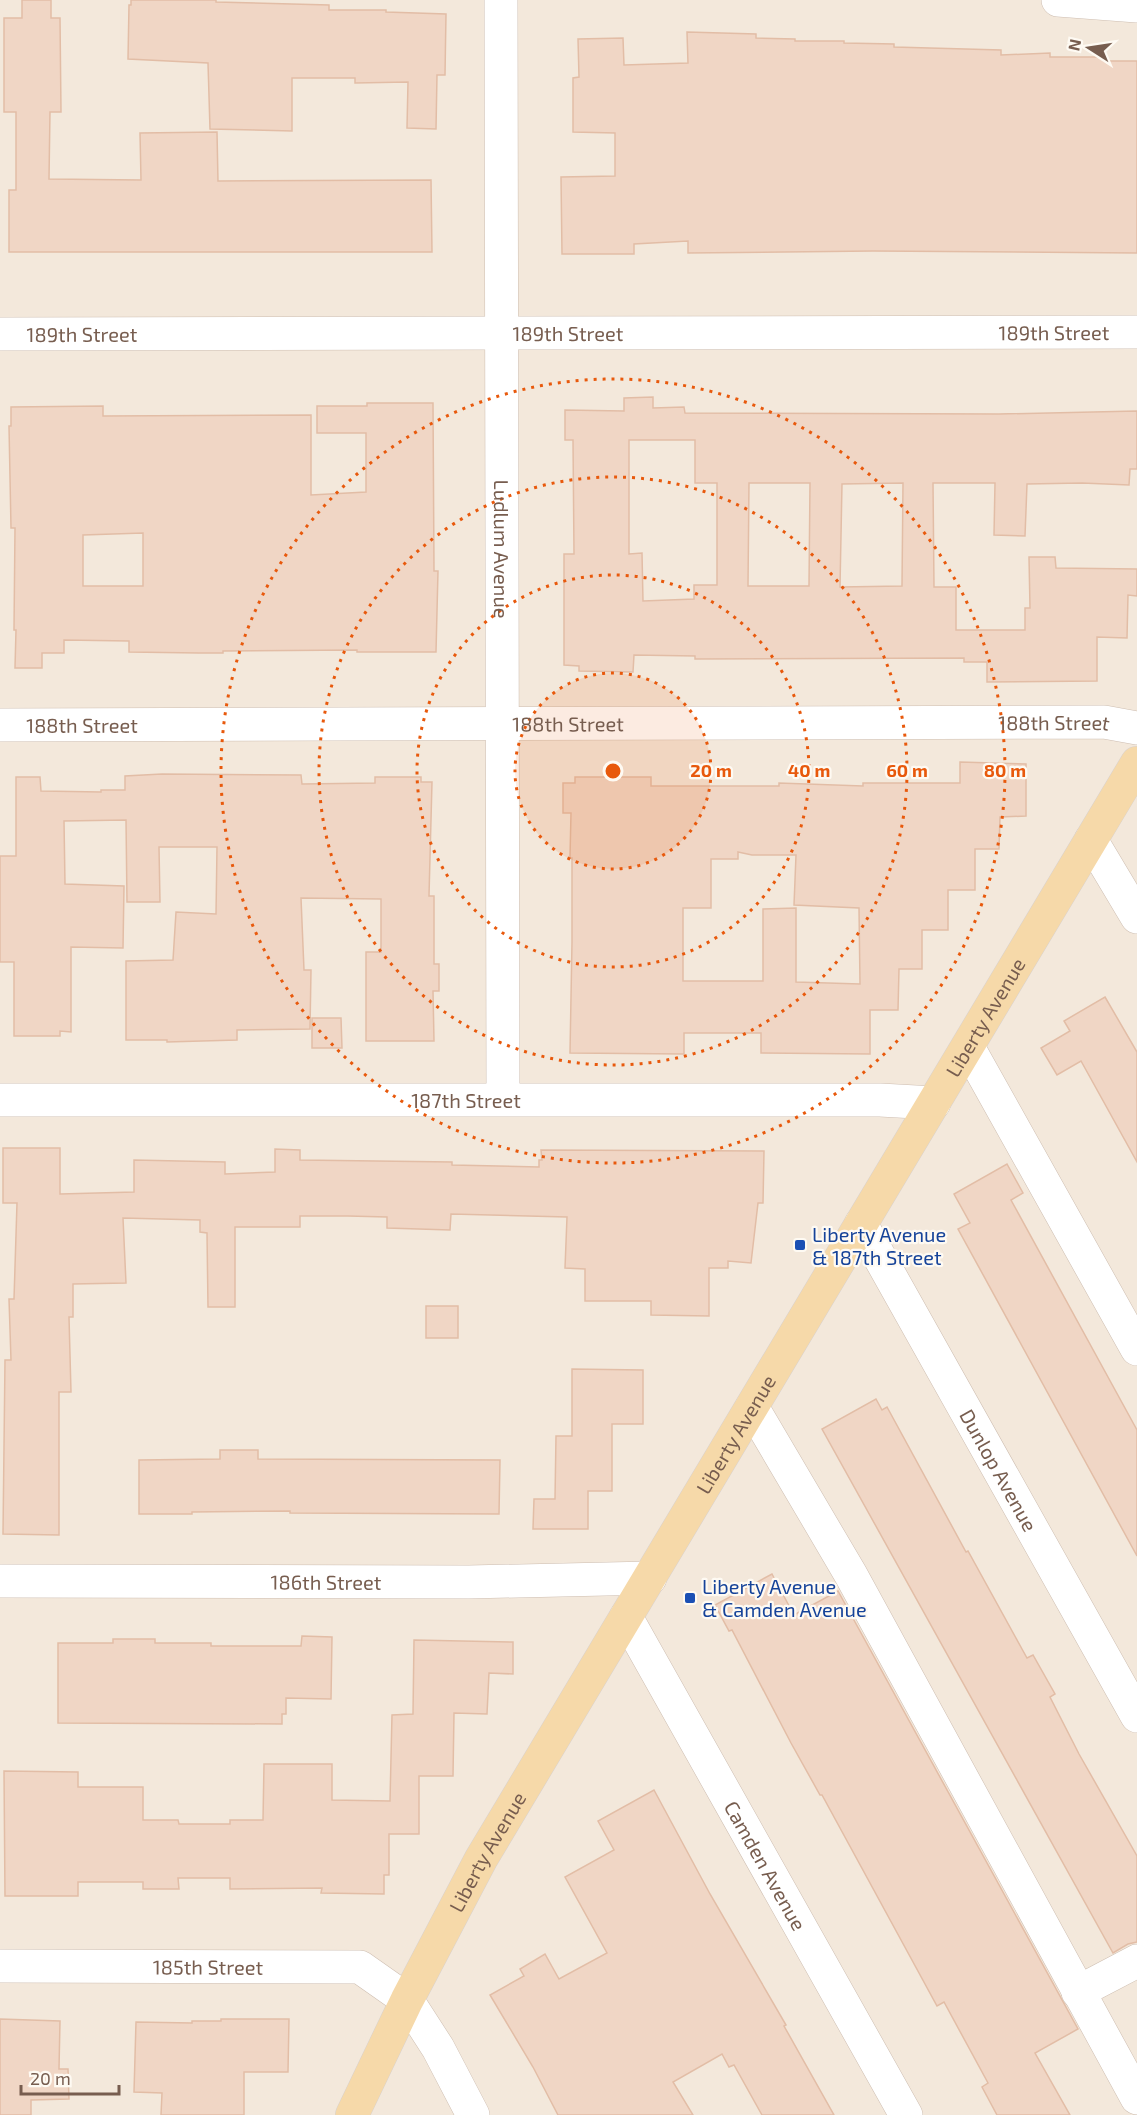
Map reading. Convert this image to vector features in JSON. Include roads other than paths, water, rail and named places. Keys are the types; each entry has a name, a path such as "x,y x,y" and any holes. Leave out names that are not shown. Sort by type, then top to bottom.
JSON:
{"main road":[{"name":"Liberty Avenue","path":"352,2115 407,2000 481,1859 1137,763"}],"street":[{"name":"Ludlum Avenue","path":"501,0 501,724 504,1099"},
{"path":"1058,0 1137,6"},
{"name":"189th Street","path":"0,334 1137,332"},
{"name":"188th Street","path":"0,725 1104,722 1137,728"},
{"path":"1091,840 1137,918"},
{"path":"968,1047 1137,1349"},
{"name":"187th Street","path":"0,1100 880,1100 934,1103"},
{"name":"Dunlop Avenue","path":"861,1224 1137,1716"},
{"path":"752,1407 851,1575 1137,2098"},
{"name":"186th Street","path":"0,1581 469,1582 650,1578"},
{"name":"Camden Avenue","path":"626,1617 906,2115"},
{"path":"1078,1992 1137,1961"},
{"name":"185th Street","path":"0,1966 360,1967 407,2000"},
{"path":"407,2000 438,2048 473,2115"}],"place":[{"name":"Liberty Avenue & 187th Street","path":"800,1245"},
{"name":"Liberty Avenue & Camden Avenue","path":"690,1598"}]}
